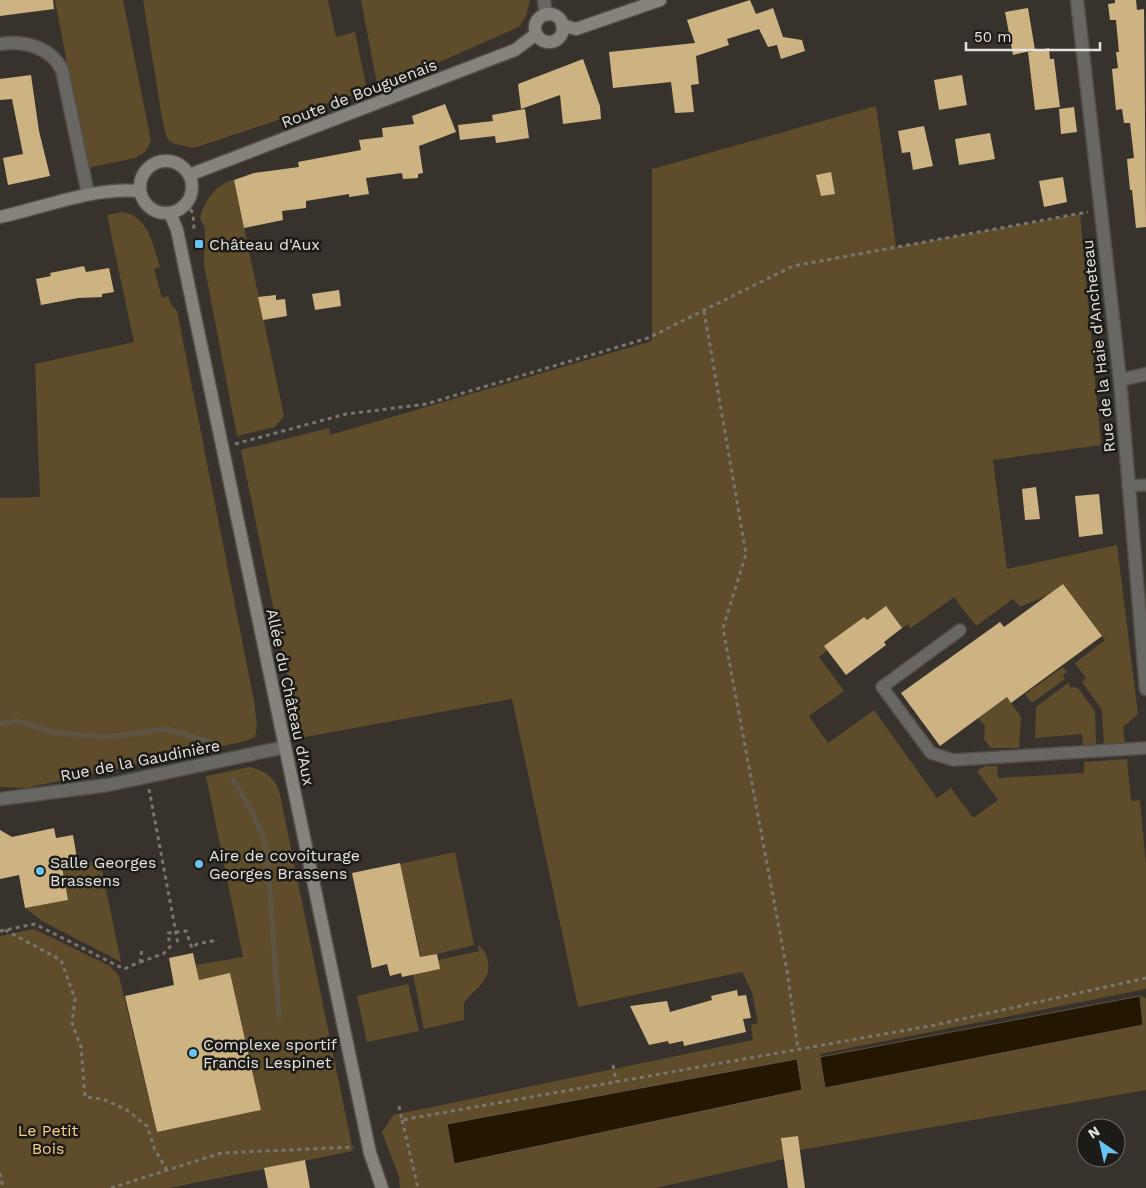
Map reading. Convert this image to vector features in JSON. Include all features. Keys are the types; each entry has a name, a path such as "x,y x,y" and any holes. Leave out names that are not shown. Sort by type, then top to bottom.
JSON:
{"street":[{"path":"544,0 546,15 554,16 562,25 576,29 660,0"},
{"name":"Rue de la Haie d'Ancheteau","path":"1077,0 1120,380 1146,689"},
{"name":"Route de Bouguenais","path":"189,175 515,50 536,34 537,22 546,15"},
{"path":"536,34 546,42 555,40 561,34 562,25"},
{"path":"0,44 17,41 49,53 58,60 62,70 88,194"},
{"path":"161,161 174,162 181,166 189,175 192,188 187,202 180,209 170,213 153,210 146,204 140,190 143,174 152,165 161,161"},
{"path":"0,217 41,208 88,194 121,189 140,190"},
{"name":"Allée du Château d'Aux","path":"170,213 177,230 368,1146 382,1188"},
{"path":"1120,380 1146,374"},
{"name":"Rue de la Gaudinière","path":"0,799 108,785 285,747"}],"lane":[{"path":"1128,486 1146,485"},
{"path":"960,630 882,687 931,753 953,760 1146,748"}],"path":[{"path":"187,202 193,214 194,232"},
{"path":"222,448 346,414 426,404 648,338 793,266 1101,210"},
{"path":"704,310 746,554 723,628 787,971 798,1048"},
{"path":"146,776 178,944"},
{"path":"0,932 35,924 124,969 163,954 170,947 168,933 176,930 186,931 192,948 197,944 218,940"},
{"path":"5,930 61,960 76,998 72,1023 81,1047 84,1097 103,1099 127,1110 148,1126 155,1150 167,1170"},
{"path":"140,962 142,948"},
{"path":"402,1120 798,1048 935,1026 1146,978"},
{"path":"613,1065 616,1082"},
{"path":"399,1106 418,1188"},
{"path":"111,1188 221,1152 368,1146"},
{"path":"0,1173 3,1188"}],"green space":[{"path":"55,0 123,0 151,141 145,152 135,158 87,168"},
{"path":"143,0 328,0 336,37 355,32 367,90 197,147 190,148 175,144 168,139 163,124"},
{"path":"361,0 530,0 526,16 519,27 378,89"},
{"path":"876,106 896,247 1080,214 1101,445 993,460 1007,569 1117,545 1138,714 1123,727 1125,743 1104,744 1102,710 1082,682 1086,678 1075,663 1105,640 1063,584 1048,595 1020,607 1013,599 976,626 954,597 911,628 908,624 902,628 886,607 867,620 864,617 825,646 828,650 819,657 844,691 809,716 828,743 874,710 937,798 951,788 973,818 998,800 977,771 985,766 997,766 998,778 1084,773 1084,762 1127,759 1131,801 1140,800 1146,865 1146,989 820,1054 825,1088 1143,1025 1140,996 1146,998 1146,1090 800,1150 798,1136 782,1138 784,1159 656,1188 400,1188 399,1177 382,1132 393,1115 753,1040 751,1025 758,1023 752,992 742,972 578,1007 512,699 300,738 241,450 329,428 330,435 652,341 652,169"},
{"path":"234,180 284,416 275,427 237,436 204,264 205,229 200,218 204,206 216,189"},
{"path":"124,212 132,215 145,226 160,267 154,269 162,298 168,296 172,306 177,311 254,701 257,727 255,737 246,741 26,788 0,787 0,498 40,497 35,364 134,342 107,215"},
{"path":"1063,667 1067,672 1063,675 1065,679 1032,703 1025,694"},
{"path":"1068,683 1071,688 1077,687 1095,711 1096,745 1083,745 1082,734 1035,738 1036,707"},
{"path":"1007,697 1021,717 1019,748 991,748 984,739 985,726 978,718"},
{"name":"Le Petit Bois","path":"249,767 267,774 279,790 353,1151 169,1188 0,1188 0,936 34,929 110,966 119,976 157,1132 261,1110 230,974 199,980 196,965 243,957 206,776"},
{"path":"455,852 474,945 421,958 400,864"},
{"path":"100,860 121,962 42,921 25,908 67,900 62,867"},
{"path":"478,945 487,956 487,974 485,980 464,1003 464,1020 424,1029 413,974 438,960 479,951"},
{"path":"408,984 419,1031 367,1042 357,996"}],"shaded area":[{"path":"1140,996 1143,1025 825,1088 820,1057"},
{"path":"797,1059 802,1090 454,1164 447,1124"}],"building":[{"path":"0,0 53,0 54,9 0,16"},
{"path":"750,0 756,14 773,8 783,37 802,40 805,51 781,59 777,45 768,47 759,29 727,39 729,45 696,56 699,84 691,85 694,112 675,113 671,82 613,88 609,52 695,43 687,20"},
{"path":"1115,0 1136,0 1137,10 1144,9 1146,227 1136,228 1132,190 1130,190 1127,159 1134,158 1130,123 1124,123 1122,109 1116,110 1112,69 1118,68 1116,52 1119,52 1116,20 1110,20 1108,4 1115,3"},
{"path":"1028,8 1035,50 1013,55 1005,12"},
{"path":"1049,48 1050,59 1054,59 1060,107 1035,110 1028,52"},
{"path":"583,59 600,106 601,119 563,124 560,95 521,109 518,84"},
{"path":"31,75 39,131 50,176 8,185 3,158 23,154 12,99 0,100 0,79"},
{"path":"962,75 967,105 939,110 934,80"},
{"path":"445,104 456,132 419,146 423,173 418,174 418,178 403,179 402,173 366,178 369,194 349,197 349,194 306,201 306,208 282,211 283,220 244,228 234,180 254,173 299,167 298,162 361,150 359,140 383,137 382,128 414,124 412,116"},
{"path":"1074,107 1077,132 1061,134 1059,109"},
{"path":"525,109 529,138 496,143 495,136 460,140 458,125 493,121 492,115"},
{"path":"924,126 933,166 913,170 910,152 902,153 898,131"},
{"path":"990,133 995,159 959,165 955,139"},
{"path":"831,172 835,194 821,196 816,175"},
{"path":"1063,177 1067,202 1044,207 1039,181"},
{"path":"84,266 86,272 109,268 114,292 102,294 102,297 78,298 41,305 36,279 51,276 50,273"},
{"path":"339,290 341,306 315,310 312,294"},
{"path":"276,295 276,300 285,299 287,316 263,320 258,297"},
{"path":"1036,487 1040,519 1025,520 1022,489"},
{"path":"1099,494 1103,534 1079,537 1075,496"},
{"path":"1063,584 1102,636 1011,703 1007,697 940,746 901,693 1000,622 1004,627"},
{"path":"886,606 902,628 884,642 886,645 846,675 824,646 864,617 867,620"},
{"name":"Salle Georges Brassens","path":"54,828 56,838 73,835 78,864 62,867 68,900 25,908 19,875 0,879 0,830 12,837"},
{"path":"400,863 420,957 437,954 440,969 402,977 401,973 390,976 387,964 372,968 352,873"},
{"name":"Complexe sportif Francis Lespinet","path":"193,953 199,980 230,973 261,1110 157,1132 125,996 174,985 169,958"},
{"path":"737,990 738,996 746,995 751,1018 743,1019 746,1032 684,1046 683,1041 669,1044 668,1041 649,1045 630,1006 667,1001 670,1012 712,1000 711,996"},
{"path":"798,1136 805,1188 788,1188 781,1138"},
{"path":"305,1160 310,1188 268,1188 264,1168"}],"waterway":[{"path":"0,724 16,721 57,733 109,737 166,729 210,742"},
{"path":"233,779 257,823 267,852 279,1016"}],"place":[{"name":"Château d'Aux","path":"199,244"},
{"name":"Aire de covoiturage Georges Brassens","path":"199,864"},
{"name":"Salle Georges Brassens","path":"40,871"},
{"name":"Complexe sportif Francis Lespinet","path":"193,1053"}]}
